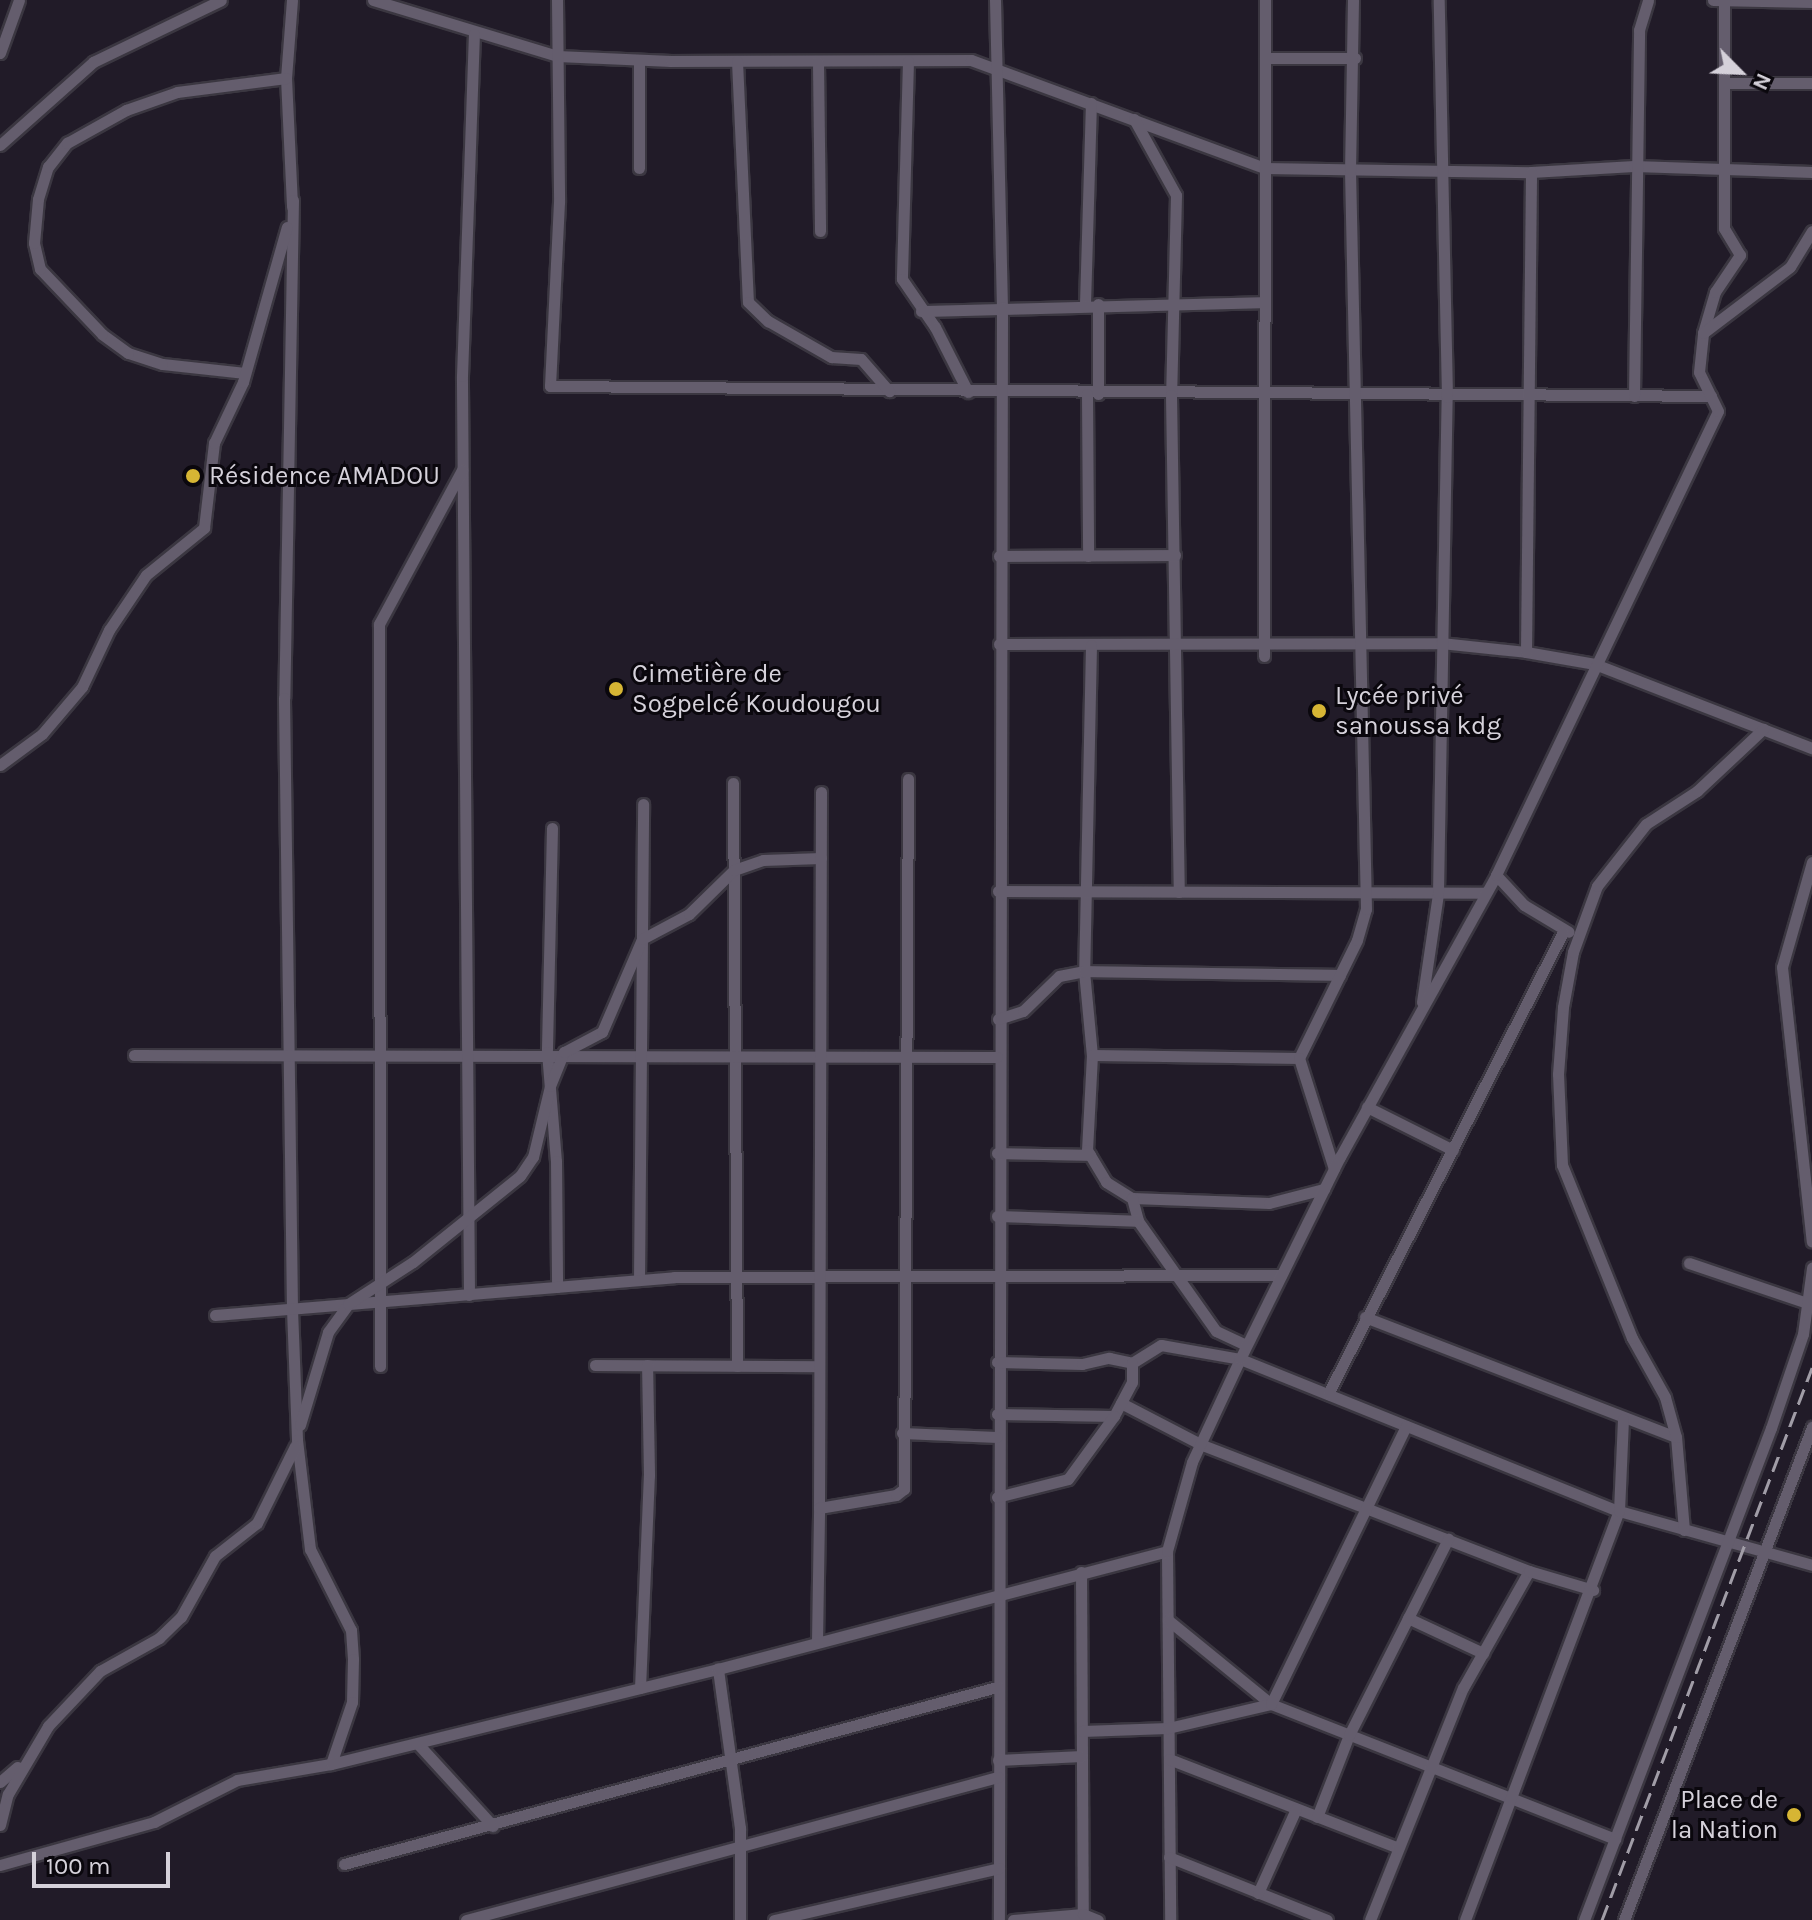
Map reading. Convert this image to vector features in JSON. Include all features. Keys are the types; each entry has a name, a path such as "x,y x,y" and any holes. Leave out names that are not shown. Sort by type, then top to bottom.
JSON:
{"street":[{"path":"0,53 19,0"},
{"path":"0,145 93,62 221,0"},
{"path":"292,0 286,78 293,200 284,698 285,1053 297,1440 310,1549 351,1630 352,1702 331,1764"},
{"path":"373,0 474,34 557,56 818,62 971,60 995,66 1264,168 1350,172 1531,172 1634,166 1727,173 1812,172"},
{"path":"557,0 559,202 550,386 1171,395 1711,396"},
{"path":"995,0 1002,307 996,1593 999,1920"},
{"path":"1264,650 1265,0"},
{"path":"1334,1169 1299,1058 1357,940 1366,893 1350,172 1355,58 1353,0"},
{"path":"1420,1012 1438,893 1447,397 1440,170 1439,0"},
{"path":"1634,396 1634,166 1639,30 1648,0"},
{"path":"1170,1920 1167,1551 1200,1444 1334,1169 1483,893 1496,875 1718,411 1699,372 1703,333 1715,292 1740,255 1724,228 1727,173 1720,1 1812,2"},
{"path":"469,1295 463,470 474,34"},
{"path":"1265,58 1355,58"},
{"path":"639,60 639,168"},
{"path":"737,61 748,302 768,321 831,357 861,359 889,391"},
{"path":"908,61 902,279 968,392"},
{"path":"818,62 820,231"},
{"path":"245,373 162,364 128,353 102,334 40,269 34,243 38,199 48,167 67,143 126,110 177,92 286,78"},
{"path":"1724,83 1812,83"},
{"path":"1088,556 1092,394 1091,103"},
{"path":"1134,119 1176,195 1171,395 1179,892"},
{"path":"1526,652 1531,172"},
{"path":"0,765 42,734 82,687 109,630 146,575 204,528 214,443 245,373 293,200"},
{"path":"1703,333 1790,267 1812,231"},
{"path":"921,311 1091,304 1264,302"},
{"path":"380,1366 379,624 463,470"},
{"path":"999,556 1175,555"},
{"path":"999,644 1177,644 1264,650 1441,643 1526,652 1595,664 1812,748"},
{"path":"1091,645 1084,971 1092,1055 1090,1155 1106,1182 1132,1198 1269,1203 1324,1189"},
{"path":"1684,1530 1676,1437 1665,1397 1632,1338 1562,1165 1560,1047 1579,932 1597,886 1646,824 1697,791 1763,729"},
{"path":"819,1508 901,1494 908,779"},
{"path":"733,783 737,1366"},
{"path":"817,1642 821,792"},
{"path":"639,1280 643,804"},
{"path":"552,828 547,1052 557,1287"},
{"path":"0,1782 24,1761 73,1695 100,1671 159,1638 181,1617 215,1556 257,1523 297,1440 328,1332 348,1304 380,1285 520,1176 533,1157 550,1086 564,1052 602,1032 642,939 689,914 734,870 763,860 821,858"},
{"path":"1812,862 1782,967 1812,1241"},
{"path":"1496,875 1506,890 1563,932 1579,932"},
{"path":"998,891 1483,893"},
{"path":"1328,1394 1563,932"},
{"path":"998,1019 1023,1011 1059,976 1084,971 1340,975"},
{"path":"134,1055 564,1052 997,1057"},
{"path":"1092,1055 1299,1058"},
{"path":"1367,1107 1453,1150"},
{"path":"997,1153 1090,1155"},
{"path":"1132,1198 1138,1221 1216,1331 1246,1345"},
{"path":"997,1216 1138,1221"},
{"path":"1689,1263 1807,1303"},
{"path":"1584,1920 1780,1401 1807,1303 1812,1268"},
{"path":"215,1315 639,1280 1281,1275"},
{"path":"1365,1317 1676,1437"},
{"path":"997,1362 1082,1364 1109,1358 1132,1363 1161,1345 1240,1359 1619,1511 1727,1544 1812,1565"},
{"path":"997,1497 1068,1479 1114,1416 1132,1382 1132,1363"},
{"path":"595,1365 819,1366"},
{"path":"640,1688 649,1475 647,1365"},
{"path":"1121,1403 1200,1444 1529,1571 1593,1590"},
{"path":"997,1414 1114,1416"},
{"path":"1465,1920 1593,1590 1619,1511 1623,1419"},
{"path":"1271,1704 1406,1426"},
{"path":"1624,1920 1812,1427"},
{"path":"902,1433 997,1437"},
{"path":"1317,1817 1349,1735 1448,1539"},
{"path":"0,1865 154,1822 237,1780 331,1764 418,1744 1167,1551"},
{"path":"1370,1920 1430,1767 1483,1653 1529,1571"},
{"path":"1081,1572 1083,1917"},
{"path":"1408,1618 1483,1653"},
{"path":"1168,1620 1271,1704 1615,1839"},
{"path":"718,1669 740,1843 740,1920"},
{"path":"344,1864 997,1687"},
{"path":"1082,1731 1168,1728 1271,1704"},
{"path":"418,1744 493,1826"},
{"path":"998,1760 1082,1756"},
{"path":"1169,1759 1398,1848"},
{"path":"0,1825 24,1761"},
{"path":"466,1920 740,1843 998,1777"},
{"path":"1258,1893 1296,1809"},
{"path":"1169,1857 1327,1920"},
{"path":"774,1920 999,1868"},
{"path":"1013,1920 1083,1917 1098,1920"}],"railway":[{"path":"1602,1920 1812,1368"}],"place":[{"name":"Résidence AMADOU","path":"193,476"},
{"name":"Cimetière de Sogpelcé Koudougou","path":"616,689"},
{"name":"Lycée privé sanoussa kdg","path":"1319,711"},
{"name":"Place de la Nation","path":"1794,1815"}]}
